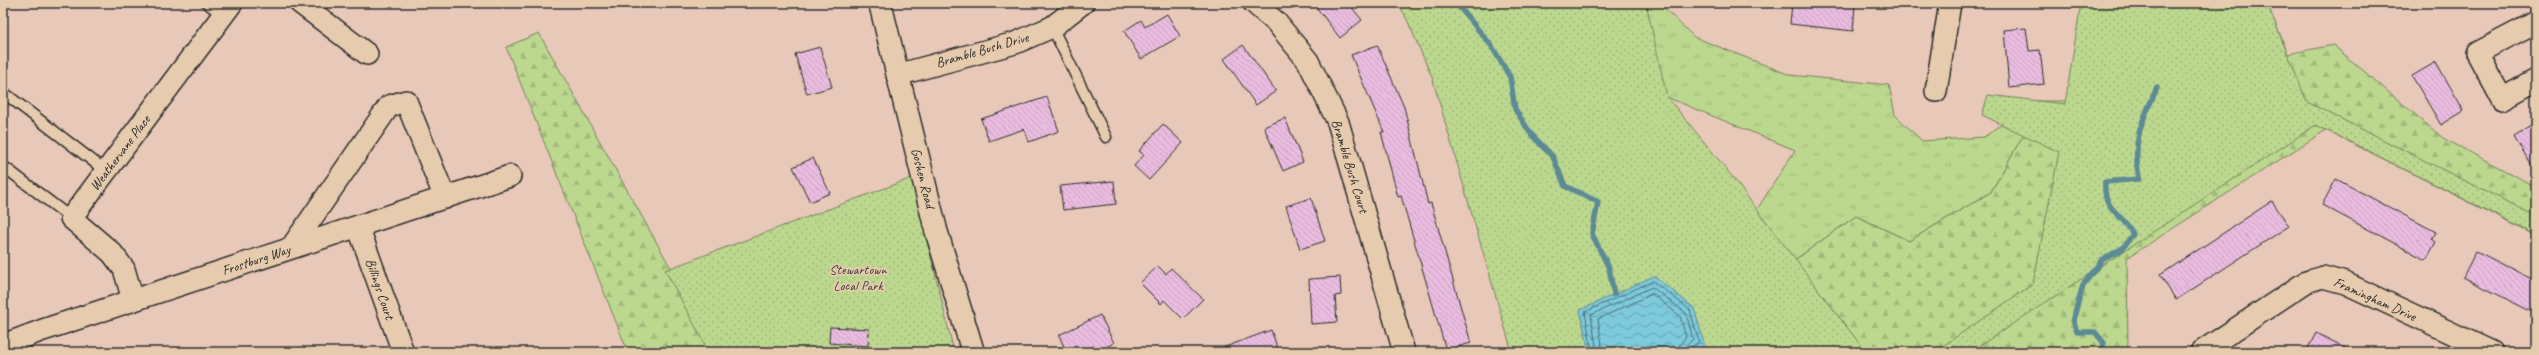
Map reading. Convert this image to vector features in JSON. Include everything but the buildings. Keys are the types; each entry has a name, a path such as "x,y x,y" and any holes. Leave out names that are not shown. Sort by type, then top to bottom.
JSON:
{"street":[{"path":"300,3 367,54"},
{"name":"Goshen Road","path":"880,3 936,230 973,352"},
{"name":"Bramble Bush Drive","path":"897,75 1015,43 1052,28 1083,3"},
{"name":"Bramble Bush Court","path":"1254,3 1276,22 1308,61 1338,122 1404,352"},
{"path":"1936,90 1950,3"},
{"name":"Weathervane Place","path":"71,218 228,9"},
{"path":"2533,30 2477,53 2502,99 2536,80"},
{"path":"291,248 389,106 406,101 445,198"},
{"name":"Frostburg Way","path":"3,345 133,300 510,176"},
{"path":"71,218 112,253 124,269 133,300"},
{"name":"Billings Court","path":"358,226 402,352"},
{"name":"Framingham Drive","path":"2201,352 2306,282 2323,277 2345,283 2492,352"}],"lane":[{"path":"207,3 228,9"},
{"path":"1052,28 1106,137"},
{"path":"3,92 106,171"},
{"path":"3,166 71,218"}],"green space":[{"path":"1396,3 1646,3 1667,97 1723,165 1866,352 1512,352 1432,77 1405,15"},
{"path":"1601,3 1659,3 1694,37 1790,75 1889,85 1895,115 1922,141 1984,137 2035,101 2067,101 2021,139 1991,192 1909,241 1856,216 1751,291 1694,308 1795,150 1647,89"},
{"path":"2081,3 2267,3 2307,102 2536,216 2536,235 2316,125 1970,352 1934,352 2033,284 2059,152 1982,115 1988,95 2065,104"},
{"path":"2267,3 2288,54 2333,45 2443,138 2536,187 2536,236 2326,130 2127,258 2128,352 1804,352 1751,291 1856,216 1909,241 1991,192 2021,139 2067,101"},
{"path":"539,33 718,352 628,352 506,47"},
{"name":"Stewartown Local Park","path":"912,178 954,352 709,352 665,270"}],"water":[{"path":"1654,276 1694,308 1705,346 1690,352 1589,352 1580,310"}],"waterway":[{"path":"1456,3 1491,45 1510,77 1515,109 1531,134 1553,157 1565,186 1598,202 1592,234 1609,268 1614,294"},
{"path":"2101,352 2104,343 2095,332 2077,332 2073,320 2083,285 2102,260 2123,248 2133,234 2128,226 2110,206 2105,192 2105,182 2139,179 2137,165 2137,142 2142,122 2157,88"}]}
